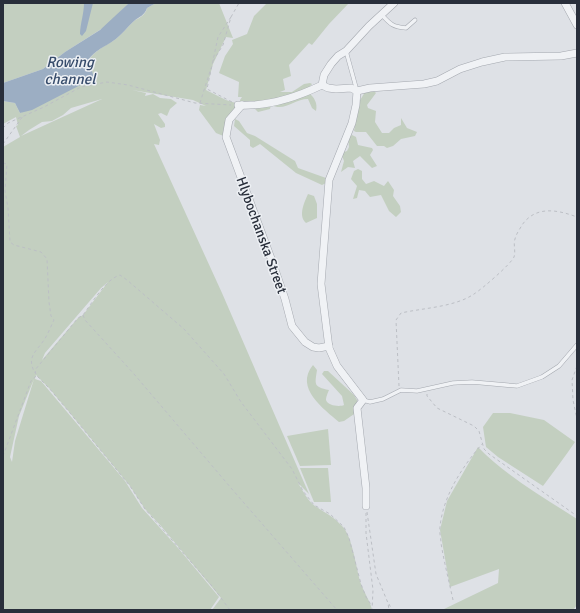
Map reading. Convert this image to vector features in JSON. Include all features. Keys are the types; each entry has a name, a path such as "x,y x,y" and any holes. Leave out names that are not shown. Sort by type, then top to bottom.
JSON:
{"street":[{"path":"322,85 324,74 338,56 346,51 381,14 394,3"},
{"path":"565,3 577,25"},
{"path":"322,85 336,90 351,88 357,91 370,88 424,84 437,81 460,69 474,64 504,57 561,56 577,53"},
{"path":"240,105 278,101 308,92 322,85"},
{"path":"357,91 352,123 329,180 321,284 329,346 337,366 363,400 357,408 366,488 366,506"},
{"name":"Hlybochanska Street","path":"240,105 229,120 226,137 286,299 292,326 305,342 313,347 319,348 329,346"}],"lane":[{"path":"381,14 391,25 399,28 406,28 415,20"},
{"path":"346,51 357,91"},
{"path":"363,400 370,402 383,399 400,390 416,391 453,383 466,382 517,386 542,377 559,366 577,344"}],"path":[{"path":"239,3 232,17 218,37 207,89 240,105"},
{"path":"200,104 213,62 223,45 232,17"},
{"path":"3,128 8,123 50,104 81,87 107,82 134,86 200,104 240,105"},
{"path":"3,144 24,115"},
{"path":"3,163 7,164 5,191 10,242 14,245 42,252 47,259 49,302 51,316 54,320 44,340 33,353 31,366 36,375 49,388 130,486 145,509 212,586 230,610"},
{"path":"400,390 396,320 401,314 460,301 474,294 509,263 514,256 515,238 519,230 525,221 536,213 550,210 577,217"},
{"path":"3,456 31,381 36,375 35,370 78,318 83,315 109,282 115,276 120,275 128,280 184,329 224,374 240,402 287,463 303,491 314,505 330,514 344,527 349,538 361,584 366,597 372,606"},
{"path":"83,315 85,320 134,374 230,488 337,610"},
{"path":"577,366 572,380 573,400 577,420"},
{"path":"426,389 427,396 437,408 474,426 479,431 484,449 498,461 577,516"},
{"path":"453,600 443,557 439,528 444,508 455,482 472,455 482,443"},
{"path":"366,506 366,533 373,590 372,610"},
{"path":"366,506 376,574 392,610"},
{"path":"388,603 389,610"}],"green space":[{"path":"3,3 129,3 106,26 65,52 43,69 3,83"},
{"path":"156,3 219,3 233,38 226,37 213,64 206,90 226,100 242,105 235,114 226,137 216,133 199,110 200,105 206,106 193,100 132,90 146,93 145,96 153,94 160,98 171,99 177,103 170,109 167,116 161,113 158,114 165,124 165,127 161,128 154,124 160,140 159,145 154,144 222,293 309,494 298,483 312,504 335,520 346,531 352,545 361,584 372,610 212,610 221,598 145,509 130,486 70,413 36,375 35,379 41,381 125,481 142,508 219,597 210,610 3,610 3,147 20,137 16,126 18,125 16,117 3,124 3,101 15,103 20,113 93,78 92,71 86,63 89,59 95,53 116,39 134,21 144,15 147,8","holes":["102,99 21,136 42,122 52,121 63,115 71,108","108,282 83,315 78,318 42,360 45,353 101,288","34,379 15,441 12,462 10,457 19,416"]},
{"path":"267,3 349,3 312,45 309,43 289,65 291,76 283,79 285,90 280,92 292,92 304,84 312,84 306,91 291,96 261,102 240,102 242,97 238,97 239,82 219,73 225,56 233,44 232,40 247,34 254,16"},
{"path":"374,91 376,93 367,105 368,108 376,111 375,122 382,133 389,133 394,128 401,125 401,118 407,128 417,132 415,136 401,139 393,146 387,148 384,146 377,146 366,132 354,131 359,102 365,92"},
{"path":"308,92 315,100 316,111 312,108 308,99 281,107 271,105 270,109 258,112 254,108"},
{"path":"235,119 239,121 247,133 255,136 295,161 298,168 326,178 328,182 322,185 296,173 260,144 253,148 250,146 250,140 234,126"},
{"path":"352,135 356,137 358,145 372,148 373,150 370,155 377,166 372,168 360,156 353,161 355,168 348,167 341,172 344,161 341,153 347,151 349,147 348,138"},
{"path":"358,169 362,171 362,179 366,184 374,181 384,186 388,181 394,190 393,196 400,206 401,212 396,217 389,211 381,195 370,197 365,191 359,190 357,198 353,199 357,186 351,179 354,171"},
{"path":"308,194 314,196 317,204 317,218 306,223 302,217 302,213"},
{"path":"313,365 317,370 316,384 320,388 329,390 326,399 327,402 334,406 344,405 342,396 322,374 324,371 328,371 354,395 357,400 357,412 344,421 339,422 319,404 309,390 307,382 308,374"},
{"path":"493,413 510,413 544,420 575,442 543,486 498,457 486,447 483,427"},
{"path":"328,429 331,465 300,466 287,436"},
{"path":"478,447 513,477 577,519 577,605 573,610 442,610 498,583 499,569 450,587 440,530 447,501"},
{"path":"300,468 328,468 331,502 314,502"}],"water":[{"path":"84,3 93,3 86,31 82,36 80,34 80,30"},
{"name":"Rowing channel","path":"129,3 156,3 147,8 143,14 116,39 92,55 86,63 92,71 94,78 32,110 20,113 15,103 3,101 3,83 43,69 65,52 100,30"}]}
